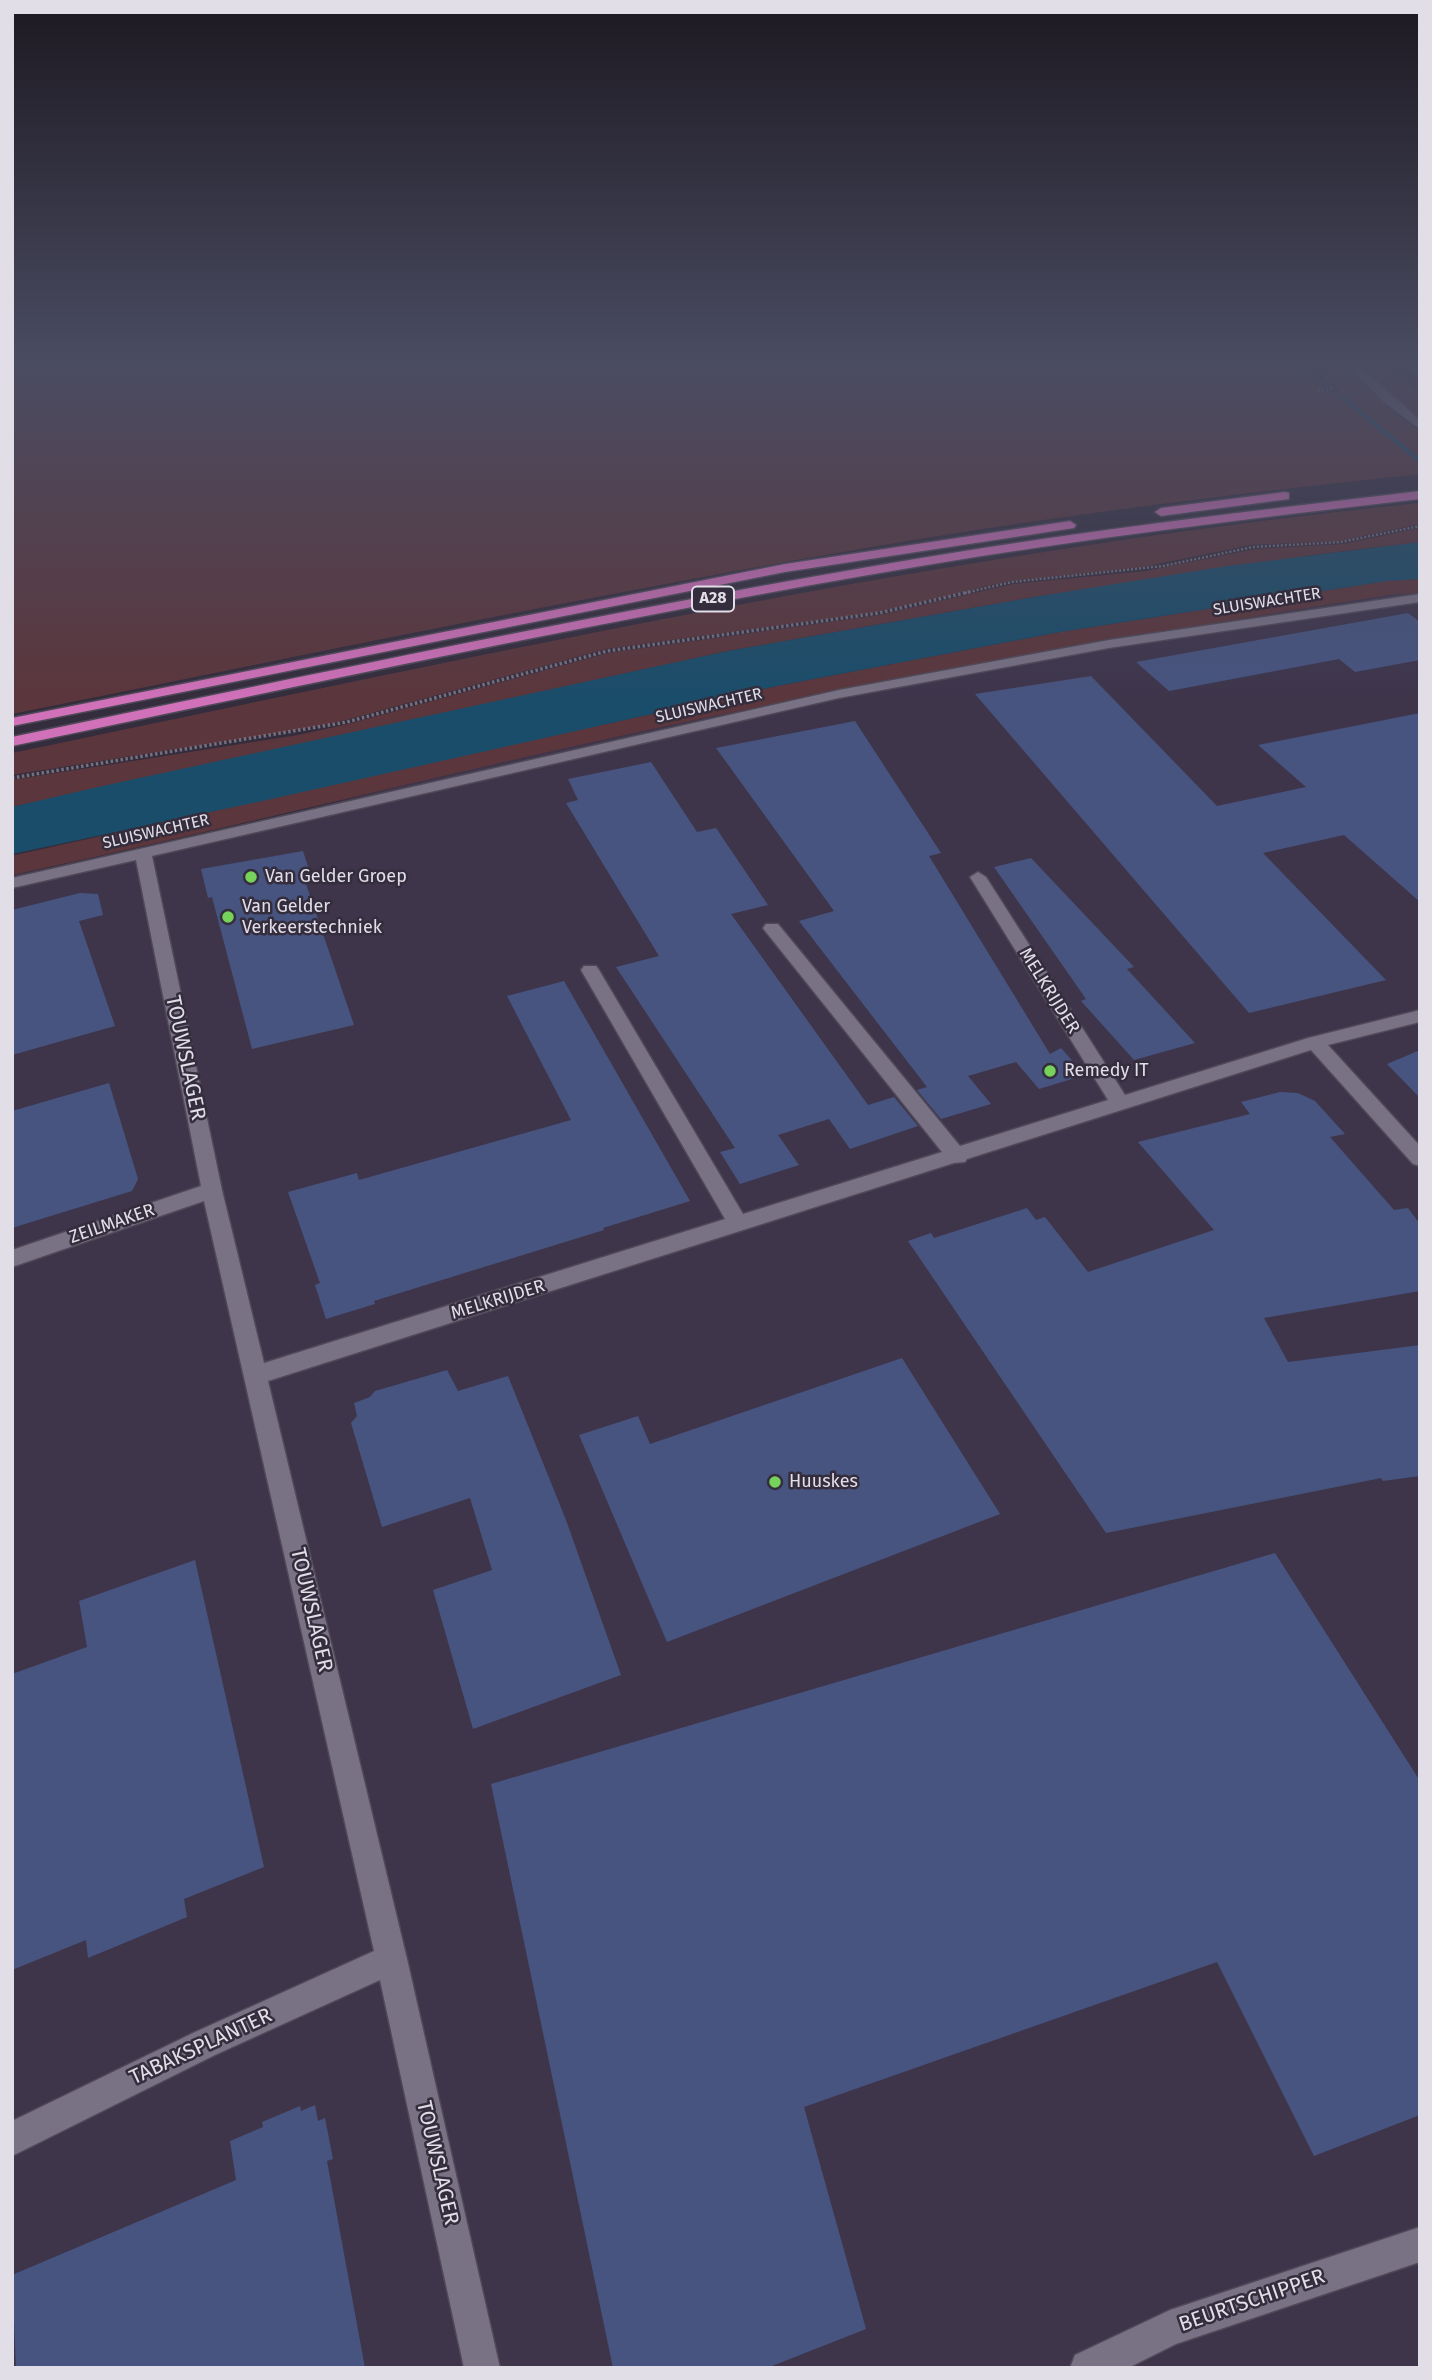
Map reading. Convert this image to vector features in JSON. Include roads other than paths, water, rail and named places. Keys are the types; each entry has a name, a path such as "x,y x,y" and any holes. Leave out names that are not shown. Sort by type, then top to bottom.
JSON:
{"highway":[{"name":"A28","path":"12,722 785,568 1035,530 1420,481"},
{"name":"A28","path":"12,742 555,629 811,581 1141,529 1420,495"}],"street":[{"name":"SLUISWACHTER","path":"12,883 839,694 1108,644 1420,598"},
{"name":"TOUWSLAGER","path":"143,852 212,1190 391,1959 482,2368"},
{"name":"MELKRIJDER","path":"978,877 1121,1104"},
{"path":"772,928 958,1157"},
{"path":"590,970 739,1225"},
{"name":"MELKRIJDER","path":"256,1375 958,1157 1315,1042 1420,1016"},
{"path":"1315,1042 1420,1159"},
{"name":"ZEILMAKER","path":"12,1259 212,1190"},
{"name":"TABAKSPLANTER","path":"12,2139 204,2044 391,1959"},
{"name":"BEURTSCHIPPER","path":"1088,2368 1170,2328 1420,2244"}],"water":[{"path":"1420,542 1420,579 1387,581 1060,632 777,686 12,854 12,807 98,787 728,651 1227,566"}],"place":[{"name":"Van Gelder Groep","path":"251,877"},
{"name":"Van Gelder Verkeerstechniek","path":"228,917"},
{"name":"Remedy IT","path":"1050,1071"},
{"name":"Huuskes","path":"775,1482"}]}
